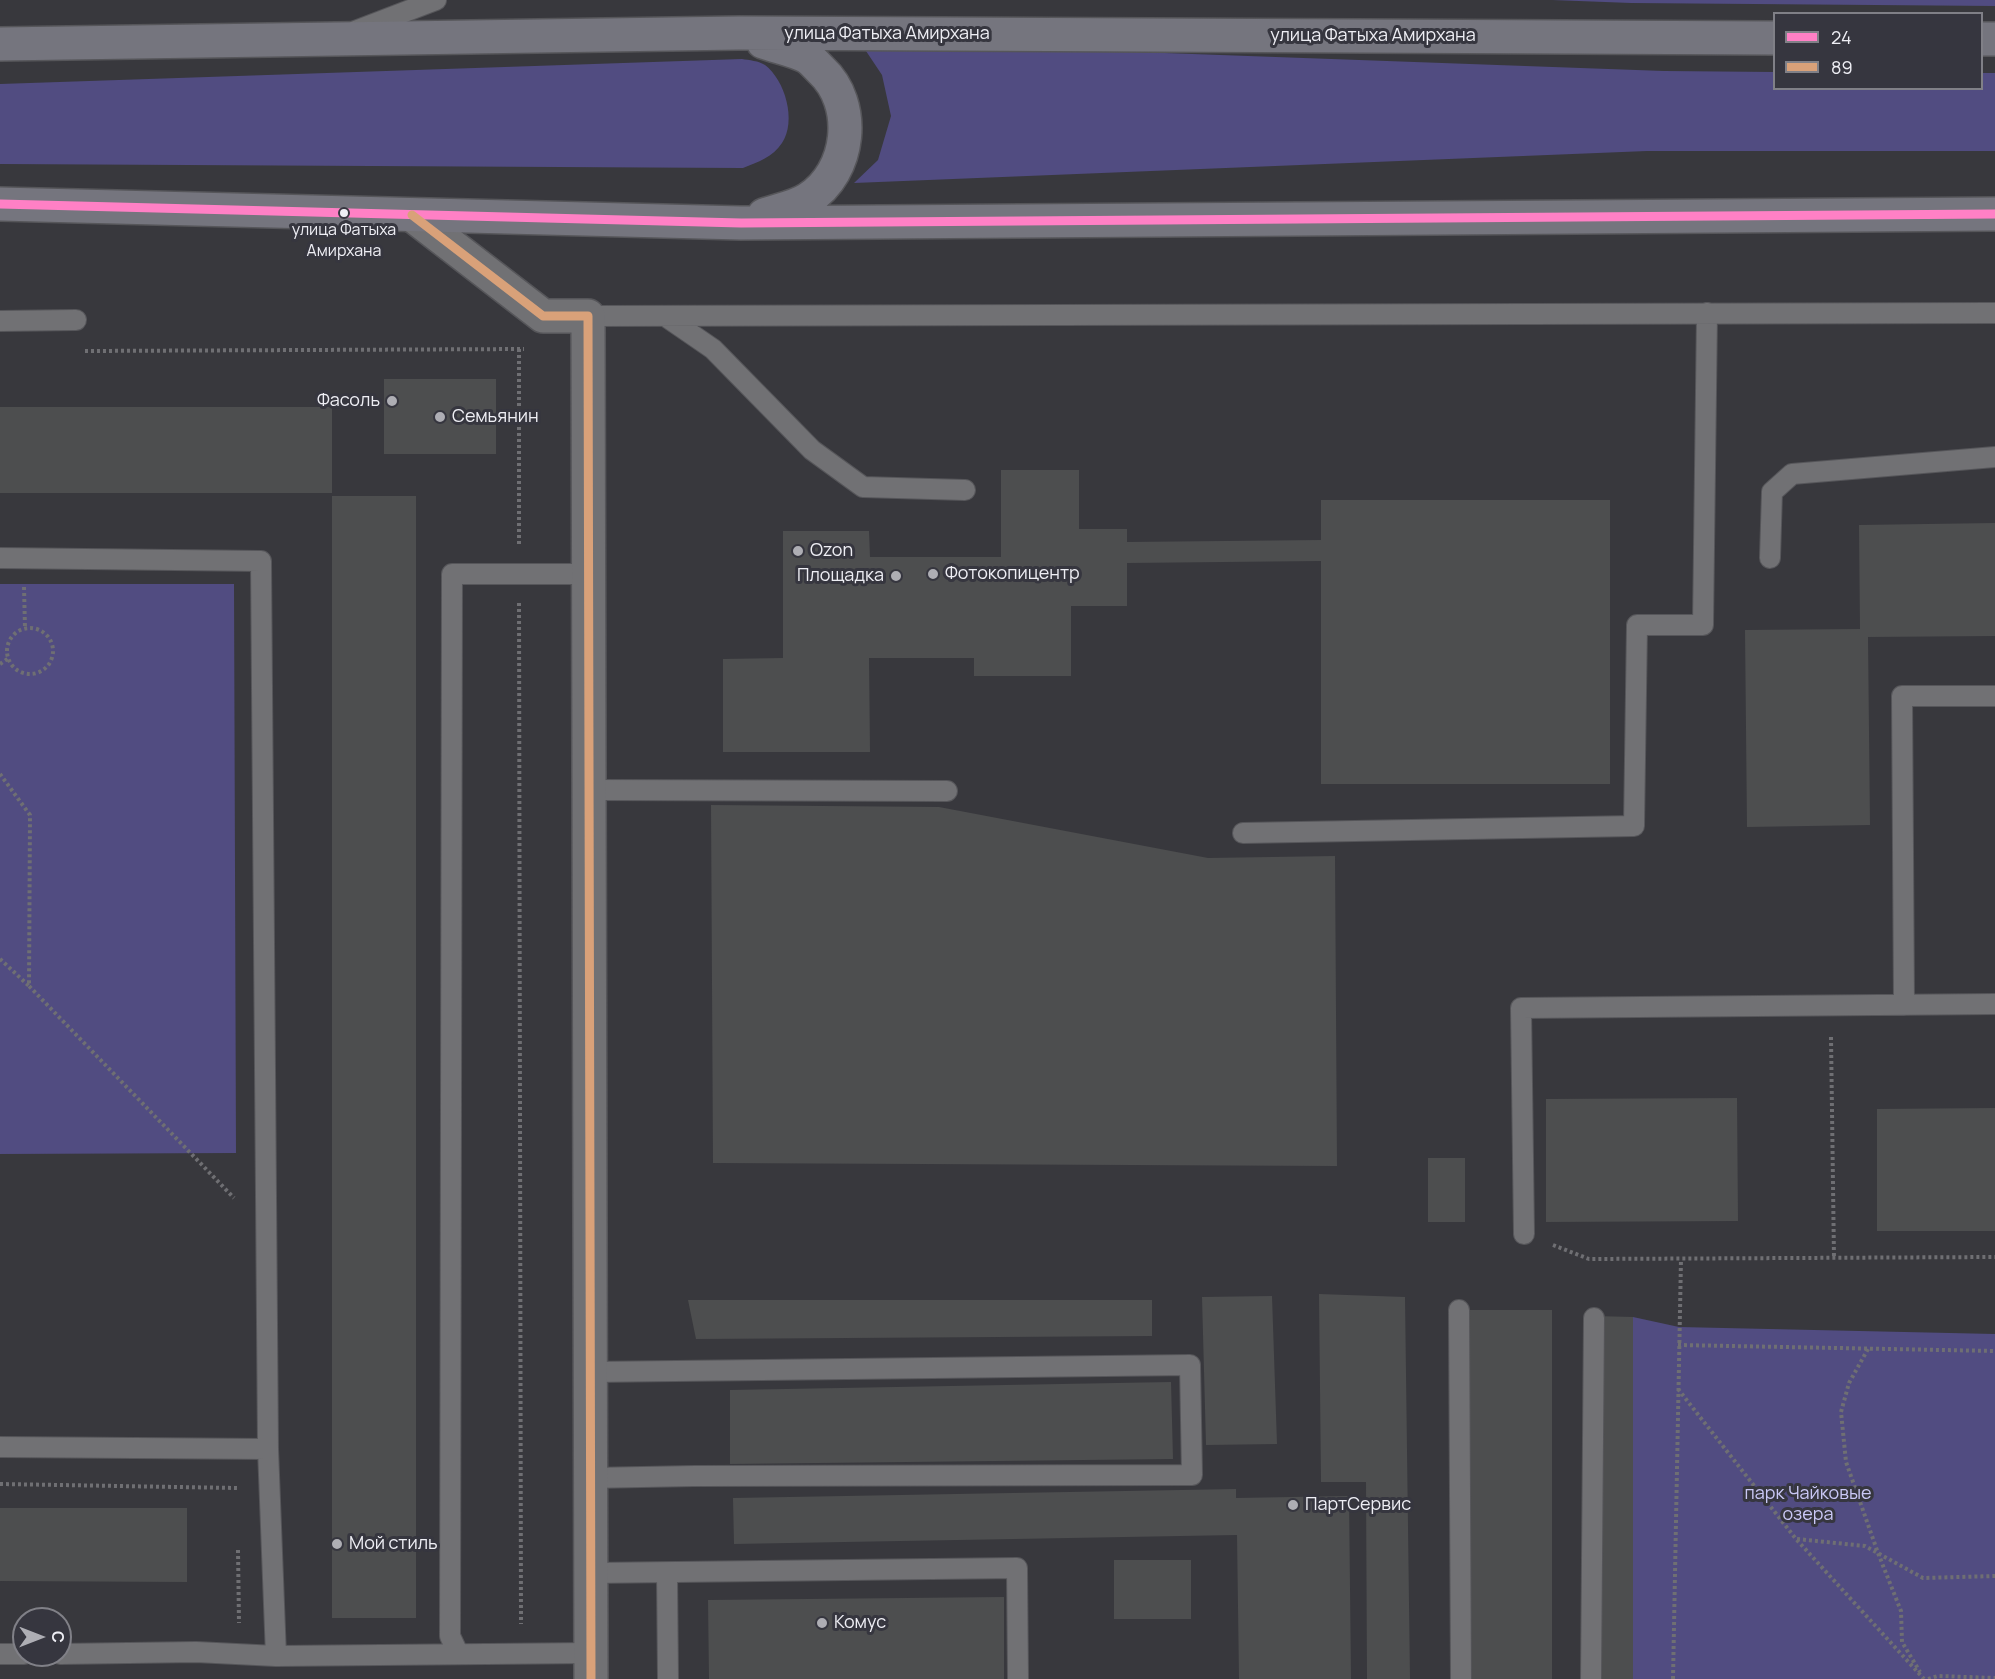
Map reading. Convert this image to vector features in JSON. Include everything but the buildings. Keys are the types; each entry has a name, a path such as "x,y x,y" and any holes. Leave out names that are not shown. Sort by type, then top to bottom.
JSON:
{"main road":[{"name":"улица Фатыха Амирхана","path":"0,44 739,33 1773,38"},
{"path":"739,33 808,58 829,77 842,101 846,129 842,156 828,181 808,200 741,224"},
{"path":"0,204 741,224 1995,214"}],"street":[{"path":"412,215 543,316 588,316 591,1666"}],"lane":[{"path":"335,39 436,0"},
{"path":"1243,833 1634,826 1637,625 1703,625 1707,313"},
{"path":"588,316 1995,313"},
{"path":"665,316 713,349 813,450 863,487 965,490"},
{"path":"0,321 76,320"},
{"path":"1770,558 1772,492 1792,474 1995,457"},
{"path":"0,558 261,561 267,1449 275,1646"},
{"path":"458,1653 450,1636 452,574 589,574"},
{"path":"1904,1005 1902,696 1995,696"},
{"path":"589,790 947,791"},
{"path":"1524,1234 1521,1008 1995,1004"},
{"path":"1459,1310 1461,1679"},
{"path":"1591,1679 1594,1318"},
{"path":"590,1372 1190,1365 1192,1475 590,1478"},
{"path":"0,1447 267,1449"},
{"path":"590,1573 1017,1568 1018,1679"},
{"path":"668,1573 668,1679"},
{"path":"72,1654 196,1652 275,1646 521,1653 591,1666"}],"path":[{"path":"83,351 519,350 521,1653"},
{"path":"23,558 25,628"},
{"path":"25,628 40,630 50,640 53,647 51,661 40,672 18,671 9,658 9,643 19,631 25,628"},
{"path":"0,664 9,658"},
{"path":"0,774 30,815 29,986"},
{"path":"0,959 266,1230"},
{"path":"1830,1005 1834,1258"},
{"path":"1524,1234 1589,1259 1995,1257"},
{"path":"1673,1679 1680,1259"},
{"path":"1678,1345 1995,1352"},
{"path":"1868,1349 1849,1383 1841,1412 1846,1462 1901,1611 1902,1642 1925,1679"},
{"path":"1678,1388 1796,1539 1925,1679"},
{"path":"0,1484 237,1488 237,1500"},
{"path":"1796,1539 1865,1546 1923,1578 1995,1576"},
{"path":"238,1545 239,1635 275,1646"},
{"path":"1925,1679 1938,1676 1995,1678"}],"green space":[{"path":"1552,0 1995,0 1995,6 1631,3"},
{"path":"860,42 1664,71 1773,72 1773,90 1983,90 1983,73 1995,73 1995,151 1647,151 854,183 878,160 891,116 882,75"},
{"path":"742,59 763,64 772,72 783,90 788,113 786,134 778,148 765,158 743,168 0,164 0,84"},
{"path":"0,584 234,584 236,1153 0,1154"},
{"name":"парк Чайковые озера","path":"1633,1317 1679,1327 1995,1334 1995,1679 1633,1679"}],"transit line":[{"name":"24","path":"0,204 741,223 1995,214"},
{"name":"89","path":"412,215 543,316 588,316 591,1679"}],"place":[{"name":"улица Фатыха Амирхана","path":"344,213"},
{"name":"Фасоль","path":"392,401"},
{"name":"Семьянин","path":"440,417"},
{"name":"Ozon","path":"798,551"},
{"name":"Фотокопицентр","path":"933,574"},
{"name":"Площадка","path":"896,576"},
{"name":"ПартСервис","path":"1293,1505"},
{"name":"Мой стиль","path":"337,1544"},
{"name":"Комус","path":"822,1623"}]}
